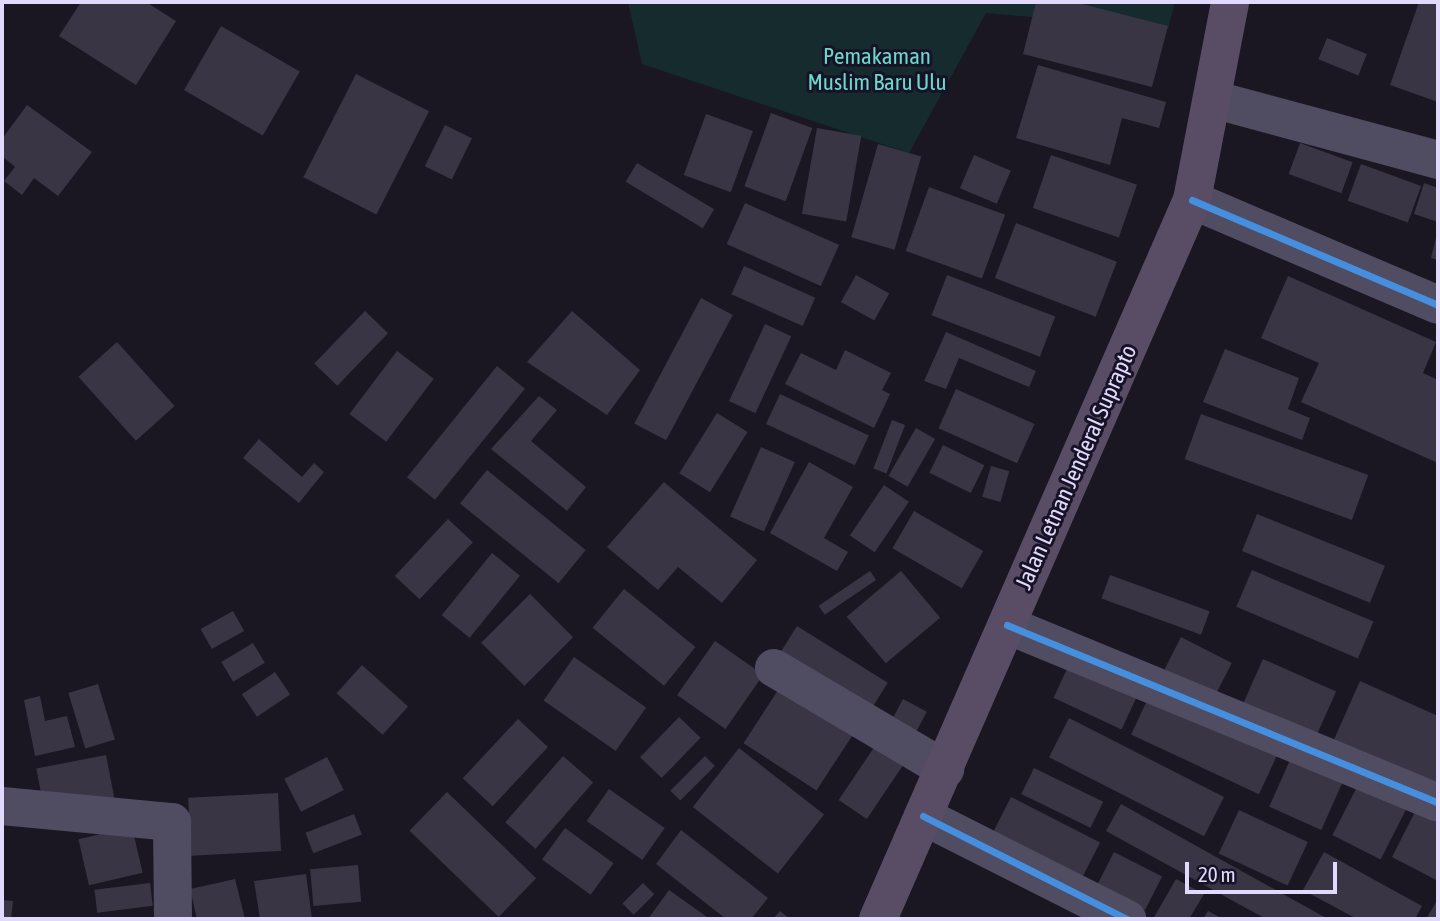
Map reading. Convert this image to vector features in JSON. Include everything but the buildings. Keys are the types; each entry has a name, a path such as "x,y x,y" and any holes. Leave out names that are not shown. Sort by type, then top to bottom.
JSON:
{"main road":[{"name":"Jalan Letnan Jenderal Suprapto","path":"878,919 1192,200 1230,2"}],"street":[{"path":"1212,99 1438,160"},
{"path":"1192,200 1438,305"},
{"path":"1007,625 1438,803"},
{"path":"774,668 944,769"},
{"path":"2,806 172,822 173,919"},
{"path":"923,816 1127,919"}],"green space":[{"name":"Pemakaman Muslim Baru Ulu","path":"628,2 1175,2 1168,29 986,13 909,153 642,64"}],"cycle path":[{"path":"1192,200 1438,305"},
{"path":"1007,625 1438,803"},
{"path":"923,816 1127,919"}]}
